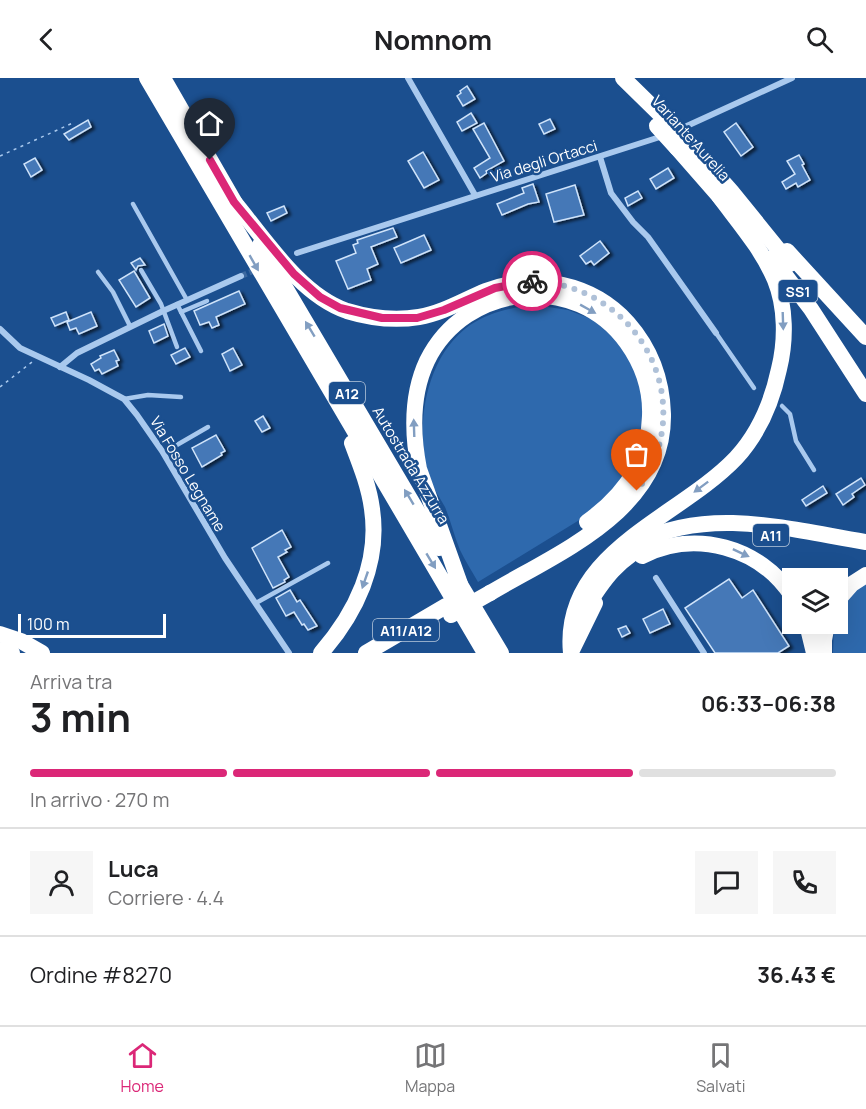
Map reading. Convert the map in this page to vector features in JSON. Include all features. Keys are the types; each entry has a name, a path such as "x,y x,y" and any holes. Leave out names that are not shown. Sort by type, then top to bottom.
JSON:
{"highway":[{"name":"A12","path":"147,78 485,653"},
{"name":"Autostrada Azzurra","path":"163,78 501,653"},
{"name":"Variante Aurelia","path":"610,78 657,126 684,147 725,194"},
{"name":"Variante Aurelia","path":"623,78 674,128 684,147"},
{"path":"725,194 746,204 866,337"},
{"path":"571,653 599,596 632,562 652,551 670,546 671,532 743,450 765,415 772,395 781,364 783,309 770,269 725,194"},
{"name":"SS1","path":"725,194 810,291 866,373"},
{"name":"SS1","path":"725,194 797,290 835,344 866,394"},
{"path":"234,202 305,285 327,301 347,310 382,318 417,318 444,310 504,285 542,282 581,290 602,301 623,318 643,343 658,378 663,412 659,447 646,478 620,510 594,531 448,611 387,653"},
{"path":"460,584 425,488 416,455 414,416 421,377 431,354 445,334 473,312 499,300 525,294 561,297 583,305 601,316 618,331 636,356 645,377 650,398 647,442 632,476 601,511 487,589"},
{"path":"321,653 343,626 360,595 369,569 373,542 372,508 367,488 337,402"},
{"path":"571,653 569,637 571,620 586,583 608,558 671,532 707,522 747,523 866,542"},
{"name":"A11","path":"571,653 579,617 602,582 618,564 643,546 671,532 712,529 743,531 866,552"},
{"path":"671,532 743,553 770,571 782,585"},
{"path":"848,589 866,575"},
{"name":"A11/A12","path":"366,653 448,611"},
{"path":"0,634 28,644 42,653"},
{"path":"809,634 814,653"},
{"path":"824,653 826,634"},
{"path":"0,650 12,653"}],"street":[{"path":"408,78 476,195"},
{"name":"Via degli Ortacci","path":"297,253 653,141 792,78"},
{"path":"600,157 611,193 633,222 648,237 716,333"},
{"path":"60,367 77,353 130,326 241,276"},
{"name":"Via Fosso Legname","path":"0,329 20,348 124,399 163,453 224,556 289,653"},
{"path":"656,578 704,653"}],"lane":[{"path":"134,204 187,300"},
{"path":"141,270 153,287 177,347"},
{"path":"98,272 113,292 130,326"},
{"path":"182,312 207,301"},
{"path":"177,304 201,351"},
{"path":"716,333 754,388"},
{"path":"124,399 148,394 181,397"},
{"path":"782,406 790,414 796,441 814,470"},
{"path":"163,453 208,427"},
{"path":"256,603 328,563"}],"path":[{"path":"0,156 75,122"},
{"path":"0,387 38,357"}],"shaded area":[{"path":"535,305 568,310 594,320 631,354 644,397 639,446 620,483 581,519 478,582 460,550 445,507 428,475 423,435 427,393 443,355 470,325 501,311"},
{"path":"866,579 866,653 833,653 834,634 848,634 848,598"}],"building":[{"path":"467,86 475,99 463,106 457,96"},
{"path":"471,113 477,123 462,131 457,122"},
{"path":"550,119 555,129 544,134 539,124"},
{"path":"88,120 91,127 69,140 64,134"},
{"path":"484,123 504,161 486,171 487,173 480,178 474,168 490,158 473,129"},
{"path":"736,123 753,147 741,156 724,132"},
{"path":"423,152 439,180 424,188 408,161"},
{"path":"799,155 810,180 798,187 796,183 786,189 782,182 795,174 787,161"},
{"path":"35,158 42,170 31,177 24,164"},
{"path":"668,168 674,178 656,189 650,179"},
{"path":"533,184 539,202 502,215 497,204 524,193 522,188"},
{"path":"575,185 584,215 554,222 546,194"},
{"path":"638,191 642,198 628,206 625,198"},
{"path":"284,206 287,213 271,221 267,213"},
{"path":"393,228 397,237 371,247 378,264 367,269 371,280 348,289 336,261 356,253 353,245 358,243 357,240"},
{"path":"424,235 431,250 401,263 394,248"},
{"path":"600,241 609,253 594,265 591,261 586,264 580,256"},
{"path":"140,258 145,265 138,266 136,270 131,263"},
{"path":"134,271 150,298 136,307 119,280"},
{"path":"239,291 245,304 216,317 219,325 212,328 209,322 200,325 194,311"},
{"path":"66,312 69,320 55,326 51,318"},
{"path":"91,312 97,326 79,334 76,328 70,330 67,322"},
{"path":"164,324 168,336 154,343 149,331"},
{"path":"185,348 190,357 176,364 171,355"},
{"path":"233,348 242,365 230,371 222,354"},
{"path":"114,350 119,360 116,361 118,366 102,374 99,369 95,371 91,364 101,358 100,356"},
{"path":"263,416 270,428 262,432 255,421"},
{"path":"216,435 225,451 202,467 192,448"},
{"path":"861,478 865,485 852,494 854,497 843,505 836,494"},
{"path":"823,486 827,493 806,506 802,500"},
{"path":"282,530 291,547 278,557 289,577 284,580 285,582 273,588 252,548"},
{"path":"729,579 742,598 753,590 789,646 778,653 715,653 685,608"},
{"path":"290,590 297,602 300,600 317,626 308,630 294,612 286,616 276,598"},
{"path":"663,609 670,624 650,633 643,619"},
{"path":"626,626 630,633 622,637 618,629"}],"tunnel":[{"path":"241,276 258,269"}],"way so far":[{"path":"532,281 553,283 581,290 602,301 631,326 654,364 663,402 662,434 650,471 637,491"}],"route":[{"path":"210,160 234,202 294,274 320,297 340,308 382,318 417,318 444,310 495,288 532,281"}]}
